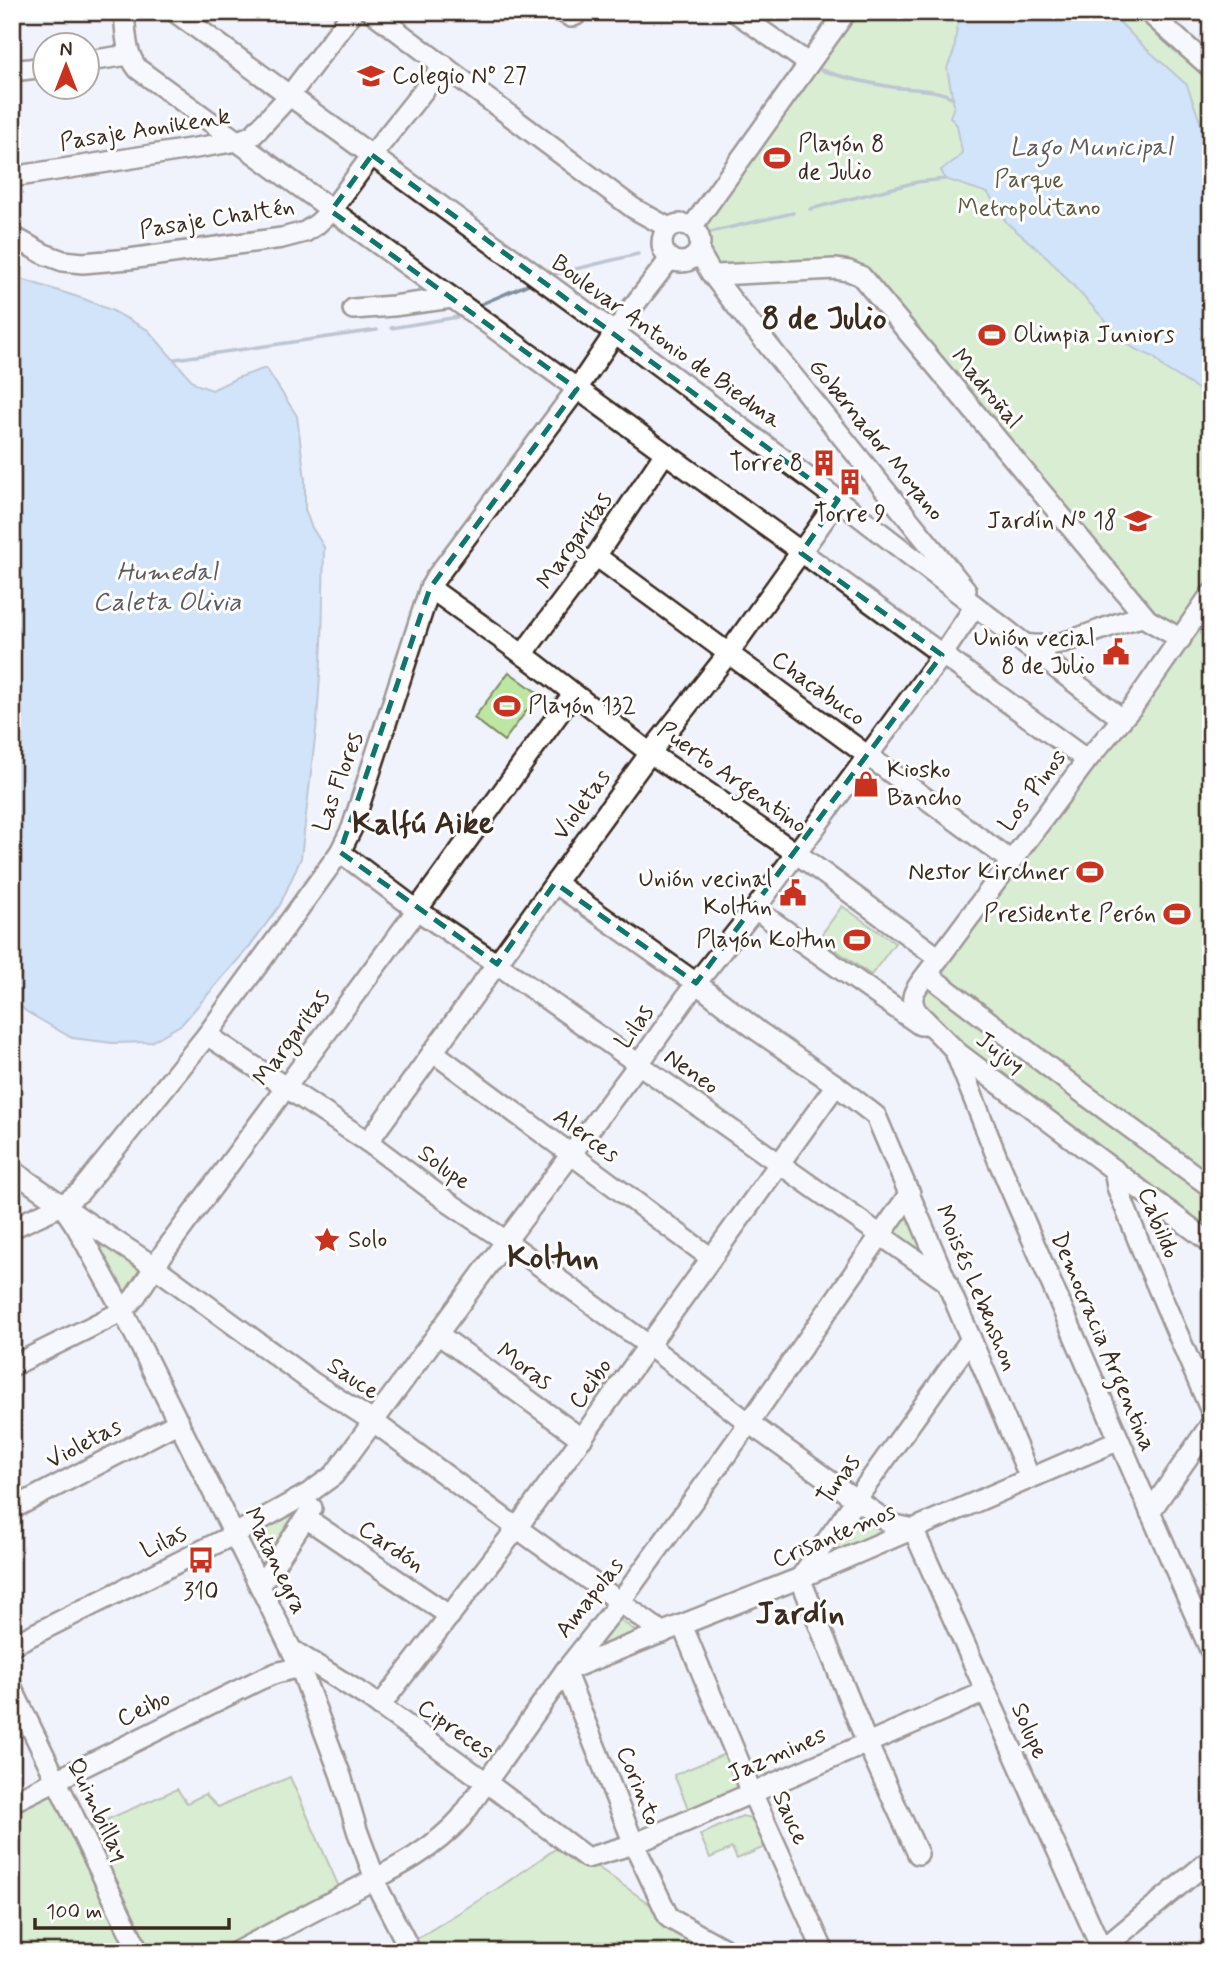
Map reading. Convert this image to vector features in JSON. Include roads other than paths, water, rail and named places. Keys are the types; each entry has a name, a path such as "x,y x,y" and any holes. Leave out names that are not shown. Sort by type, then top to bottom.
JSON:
{"street":[{"path":"124,12 133,62"},
{"name":"Boulevar Antonio de Biedma","path":"175,12 615,333 838,500 1122,719"},
{"name":"Pasaje Aonikenk","path":"12,177 238,141 253,135 290,95 353,12"},
{"path":"372,12 633,208 669,228"},
{"path":"735,12 808,64"},
{"path":"692,227 846,12"},
{"path":"1148,12 1211,68"},
{"path":"102,61 133,62 331,211 1087,760"},
{"name":"Pasaje Chaltén","path":"12,236 44,254 63,261 83,263 282,238 305,232 331,211 444,65"},
{"path":"12,71 32,69"},
{"path":"680,223 692,227 699,235 699,252 686,262 670,259 662,247 664,233 680,223"},
{"name":"Gobernador Moyano","path":"699,252 711,273 970,594 975,606"},
{"name":"Las Flores","path":"12,1228 62,1205 80,1192 207,1035 340,852 352,828 430,588 449,558 577,389 670,259"},
{"name":"Madroñal","path":"711,273 717,275 835,269 861,276 1145,617 1181,639"},
{"path":"353,309 452,298"},
{"name":"Margaritas","path":"524,655 596,556 665,453"},
{"name":"Violetas","path":"368,1142 650,753 728,654 838,500"},
{"name":"Chacabuco","path":"596,556 1012,861"},
{"name":"Puerto Argentino","path":"430,588 524,655 650,753 796,853 939,958"},
{"name":"Los Pinos","path":"954,1049 913,1007 912,997 1087,760 1134,705 1211,594"},
{"name":"Lilas","path":"260,1586 334,1475 696,983 755,909 868,756 975,606"},
{"path":"1024,643 1040,646 1066,642 1129,619 1145,617"},
{"name":"Margaritas","path":"12,1366 123,1311 135,1297 165,1251 417,911 573,694"},
{"name":"Neneo","path":"340,852 417,911 497,964 947,1283"},
{"path":"555,883 836,1085"},
{"name":"Jujuy","path":"755,909 954,1049 1211,1243"},
{"path":"927,974 1211,1187"},
{"name":"Solupe","path":"207,1035 368,1142 855,1499 891,1524 913,1530 1101,1951"},
{"name":"Democracia Argentina","path":"954,1049 998,1160 1211,1652"},
{"name":"Alerces","path":"433,1052 711,1258"},
{"name":"Moisés Lebenshon","path":"836,1085 876,1116 1030,1478"},
{"name":"Ceibo","path":"380,1706 517,1528 836,1085"},
{"name":"Cabildo","path":"1114,1169 1117,1187 1135,1232 1211,1411"},
{"name":"Sauce","path":"12,1170 155,1267 312,1382 374,1422 663,1633"},
{"name":"Amapolas","path":"236,1952 431,1847 461,1818 565,1671 620,1602 749,1423 910,1193"},
{"name":"Matanegra","path":"62,1205 123,1311 300,1667 341,1776 380,1892 411,1952"},
{"name":"Moras","path":"438,1334 582,1439"},
{"name":"Tunas","path":"800,1578 971,1339"},
{"name":"Violetas","path":"12,1509 179,1422"},
{"path":"1150,1512 1211,1424"},
{"name":"Crisantemos","path":"565,1671 800,1578 1119,1440"},
{"name":"Lilas","path":"12,1645 236,1534 309,1493 334,1475"},
{"name":"Cardón","path":"306,1518 450,1616"},
{"path":"800,1578 867,1743 918,1854"},
{"name":"Sauce","path":"682,1625 752,1793 824,1952"},
{"name":"Cipreces","path":"290,1649 380,1706 587,1858"},
{"name":"Ceibo","path":"12,1802 276,1672 300,1667"},
{"name":"Corinto","path":"565,1671 634,1844 669,1918 730,1952"},
{"name":"Quimbillay","path":"12,1688 139,1952"},
{"name":"Jazmines","path":"587,1858 634,1844 985,1692"},
{"path":"1101,1951 1211,1859"}],"water":[{"name":"Lago Municipal","path":"962,12 1110,12 1187,85 1203,130 1211,136 1211,397 1164,368 1154,357 1124,341 1048,258 1007,223 988,193 945,179 941,170 962,152 957,125 950,117 954,106 947,68 954,51"},
{"name":"Humedal Caleta Olivia","path":"12,276 84,299 148,330 195,384 212,390 266,368 297,416 305,480 305,509 311,526 324,547 317,721 301,858 280,905 250,946 182,1024 151,1042 113,1043 72,1038 27,1012 12,999"}],"waterway":[{"path":"821,70 865,82 931,91 953,98"},
{"path":"810,209 917,182 945,179"},
{"path":"706,233 793,213"},
{"path":"555,274 638,254"},
{"path":"479,305 531,283"},
{"path":"391,328 464,316"},
{"path":"175,359 377,330"}],"place":[{"name":"Colegio Nº 27","path":"371,76"},
{"name":"Playón 8 de Julio","path":"777,158"},
{"name":"Olimpia Juniors","path":"992,335"},
{"name":"Torre 8","path":"824,463"},
{"name":"Torre 9","path":"850,482"},
{"name":"Jardín Nº 18","path":"1138,521"},
{"name":"Unión vecial 8 de Julio","path":"1116,652"},
{"name":"Playón 132","path":"507,706"},
{"name":"Kiosko Bancho","path":"866,784"},
{"name":"Nestor Kirchner","path":"1090,872"},
{"name":"Unión vecinal Koltun","path":"793,893"},
{"name":"Presidente Perón","path":"1177,914"},
{"name":"Playón Koltun","path":"857,940"},
{"name":"Solo","path":"327,1240"},
{"name":"310","path":"201,1560"}],"district":[{"name":"8 de Julio","path":"824,319"},
{"name":"Kalfú Aike","path":"423,824"},
{"name":"Koltun","path":"553,1258"},
{"name":"Jardín","path":"800,1614"}],"park label":[{"name":"Parque Metropolitano","path":"1029,194"}]}
